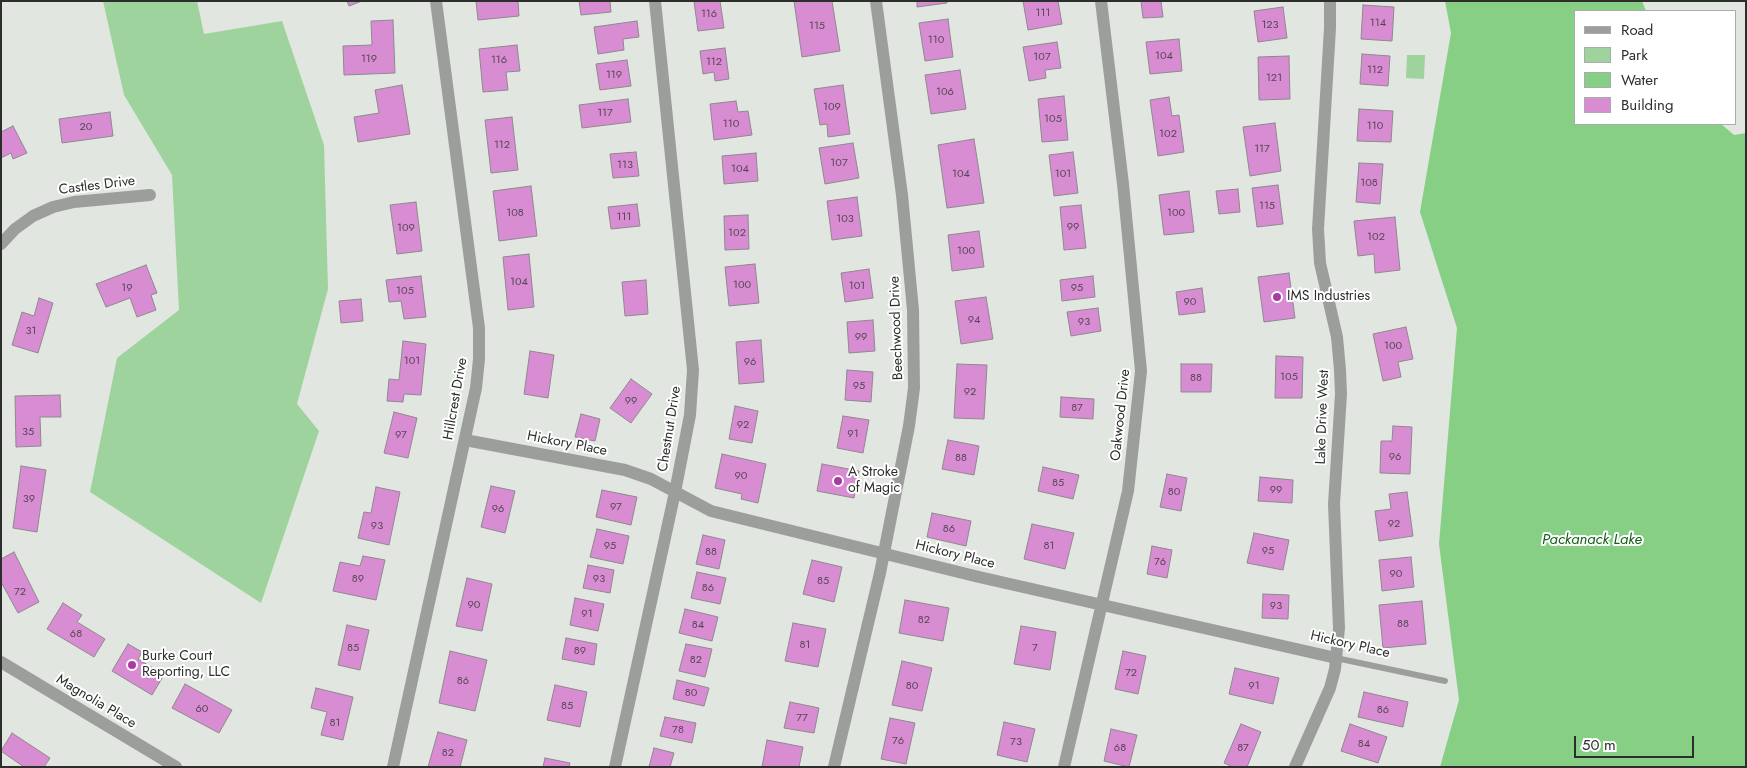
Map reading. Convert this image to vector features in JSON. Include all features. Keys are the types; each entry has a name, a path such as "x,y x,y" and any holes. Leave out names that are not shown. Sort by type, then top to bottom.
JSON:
{"street":[{"name":"Hillcrest Drive","path":"392,767 476,388 479,328 436,1"},
{"name":"Chestnut Drive","path":"615,767 675,492 690,415 693,370 655,1"},
{"name":"Beechwood Drive","path":"834,767 884,553 909,426 915,349 902,195 876,1"},
{"name":"Oakwood Drive","path":"1064,767 1128,491 1142,371 1123,184 1101,1"},
{"name":"Lake Drive West","path":"1295,767 1330,688 1336,658 1339,603 1334,552 1334,504 1342,394 1336,337 1320,263 1318,229 1330,1"},
{"name":"Castles Drive","path":"1,244 15,229 33,216 53,207 74,202 150,195"},
{"name":"Hickory Place","path":"464,440 625,470 651,479 711,511 1102,605 1336,658"},
{"name":"Magnolia Place","path":"1,662 176,767"}],"lane":[{"name":"Hickory Place","path":"1336,658 1445,681"}],"green space":[{"path":"103,1 197,1 204,34 282,21 324,145 328,289 297,404 319,431 261,603 90,492 117,358 179,310 172,175 124,95"},
{"path":"1407,55 1425,55 1424,79 1406,78"}],"water":[{"name":"Packanack Lake","path":"1445,1 1642,1 1646,10 1574,10 1574,125 1722,125 1734,135 1746,133 1746,767 1440,767 1459,700 1439,544 1457,328 1420,212 1451,33"}],"building":[{"path":"347,1 362,1 349,6"},
{"path":"476,1 518,1 519,16 478,20"},
{"path":"579,1 610,1 611,12 581,15"},
{"path":"694,1 720,1 724,28 698,31"},
{"path":"794,1 832,1 840,51 802,57"},
{"path":"917,1 947,1 947,3 917,7"},
{"path":"1023,1 1058,1 1062,24 1028,30"},
{"path":"1141,1 1161,1 1163,17 1143,18"},
{"path":"1363,5 1394,7 1392,41 1361,39"},
{"path":"1283,7 1287,38 1258,42 1254,11"},
{"path":"948,19 953,57 925,61 919,23"},
{"path":"393,20 395,73 344,75 343,46 372,45 371,21"},
{"path":"637,21 639,37 623,39 624,50 598,54 594,27"},
{"path":"1179,39 1182,71 1150,74 1146,42"},
{"path":"1057,42 1061,68 1045,70 1046,78 1029,81 1023,47"},
{"path":"517,45 520,71 506,72 508,90 483,92 479,49"},
{"path":"725,48 729,79 715,81 714,72 703,74 700,51"},
{"path":"1362,54 1390,56 1388,86 1360,84"},
{"path":"1289,56 1290,99 1259,100 1258,57"},
{"path":"627,60 631,86 600,90 596,64"},
{"path":"960,70 966,109 931,114 925,75"},
{"path":"402,85 410,134 358,142 354,117 379,113 375,90"},
{"path":"843,85 850,134 828,137 827,124 820,125 814,89"},
{"path":"1064,96 1068,140 1042,142 1038,99"},
{"path":"1169,97 1172,116 1179,115 1184,152 1158,156 1150,100"},
{"path":"628,99 631,122 582,128 579,105"},
{"path":"736,101 738,112 748,111 752,135 714,140 710,104"},
{"path":"1359,109 1393,111 1391,142 1357,141"},
{"path":"110,112 113,136 62,143 59,119"},
{"path":"512,117 518,170 491,173 485,120"},
{"path":"1275,123 1281,171 1250,176 1243,127"},
{"path":"13,126 27,153 13,159 11,153 1,158 1,132"},
{"path":"974,139 984,203 947,208 938,145"},
{"path":"853,143 859,178 825,184 819,148"},
{"path":"636,152 639,176 613,178 610,154"},
{"path":"1073,152 1078,193 1054,196 1049,155"},
{"path":"756,153 758,181 724,184 722,156"},
{"path":"1359,163 1383,164 1380,204 1356,202"},
{"path":"1278,185 1283,224 1257,227 1252,188"},
{"path":"531,186 537,236 499,241 493,191"},
{"path":"1238,189 1240,212 1219,214 1216,191"},
{"path":"1189,191 1194,232 1164,235 1159,195"},
{"path":"857,197 862,236 832,240 827,201"},
{"path":"416,202 422,251 397,254 390,205"},
{"path":"637,204 640,226 611,229 608,207"},
{"path":"1081,205 1086,248 1064,250 1060,207"},
{"path":"748,215 749,249 725,250 724,216"},
{"path":"1395,217 1400,270 1375,273 1374,254 1358,256 1354,221"},
{"path":"979,231 984,267 952,271 948,235"},
{"path":"529,254 534,307 508,310 503,257"},
{"path":"755,264 759,303 729,306 725,267"},
{"path":"146,265 157,293 151,295 156,310 137,317 130,298 106,307 96,284"},
{"path":"869,269 873,298 845,302 841,273"},
{"name":"IMS Industries","path":"1289,273 1295,318 1264,322 1258,277"},
{"path":"421,276 426,317 404,319 401,301 389,302 386,280"},
{"path":"1093,276 1095,297 1062,301 1060,280"},
{"path":"646,280 648,314 625,316 622,282"},
{"path":"1202,288 1205,312 1179,315 1176,292"},
{"path":"986,297 993,339 961,344 955,301"},
{"path":"39,298 53,303 38,353 12,345 22,312 34,316"},
{"path":"361,299 363,321 341,323 339,301"},
{"path":"1098,308 1101,331 1071,336 1067,312"},
{"path":"873,320 875,351 849,353 847,322"},
{"path":"1406,327 1413,359 1398,362 1401,377 1383,381 1373,334"},
{"path":"761,340 764,382 739,384 736,342"},
{"path":"403,341 426,344 421,395 404,394 403,402 387,401 389,379 399,380"},
{"path":"530,351 554,355 548,398 524,394"},
{"path":"1276,356 1303,357 1302,398 1275,398"},
{"path":"957,364 987,365 984,419 954,418"},
{"path":"1181,364 1212,364 1211,392 1181,392"},
{"path":"847,370 873,372 871,402 845,400"},
{"path":"631,379 652,394 631,423 610,408"},
{"path":"60,395 61,417 40,417 41,446 16,447 15,396"},
{"path":"1061,397 1094,399 1093,419 1060,417"},
{"path":"735,406 758,411 752,443 729,439"},
{"path":"394,412 417,418 408,458 384,453"},
{"path":"581,414 600,419 595,441 575,437"},
{"path":"843,416 869,420 863,453 837,448"},
{"path":"1393,426 1412,427 1410,474 1380,473 1381,441 1392,441"},
{"path":"948,440 979,446 974,475 942,469"},
{"path":"722,454 766,464 758,503 741,499 742,494 715,488"},
{"name":"A Stroke of Magic","path":"822,464 859,471 854,498 817,491"},
{"path":"21,466 46,470 37,532 13,528"},
{"path":"1043,467 1079,475 1073,499 1038,491"},
{"path":"1167,474 1187,478 1181,511 1160,507"},
{"path":"1260,477 1293,480 1292,503 1258,501"},
{"path":"491,486 515,491 505,533 481,527"},
{"path":"376,487 400,492 389,545 358,538 364,512 371,513"},
{"path":"602,490 637,497 631,525 596,517"},
{"path":"1407,492 1413,536 1379,541 1375,511 1391,509 1389,494"},
{"path":"932,513 971,521 966,546 927,537"},
{"path":"1032,524 1074,533 1065,569 1024,559"},
{"path":"597,529 629,536 623,564 590,557"},
{"path":"1254,533 1289,540 1283,570 1247,563"},
{"path":"703,535 725,540 719,569 696,564"},
{"path":"1152,546 1172,550 1167,578 1147,574"},
{"path":"14,552 39,602 18,613 1,582 1,559"},
{"path":"363,556 385,560 376,600 333,591 340,562 360,566"},
{"path":"1411,557 1414,587 1382,591 1379,560"},
{"path":"812,560 842,567 834,602 803,594"},
{"path":"588,565 614,570 610,593 583,588"},
{"path":"697,572 726,578 720,604 691,598"},
{"path":"467,578 492,584 482,631 456,626"},
{"path":"1263,594 1289,595 1288,619 1262,618"},
{"path":"575,598 604,604 598,631 570,625"},
{"path":"905,600 949,608 943,641 899,633"},
{"path":"1422,601 1426,644 1383,648 1379,605"},
{"path":"63,603 82,615 77,622 105,639 94,657 47,629"},
{"path":"685,609 718,617 712,641 679,633"},
{"path":"793,623 826,629 818,667 785,661"},
{"path":"347,625 369,630 360,670 338,665"},
{"path":"1021,626 1056,632 1050,670 1014,664"},
{"path":"566,638 597,644 594,665 562,659"},
{"name":"Burke Court Reporting, LLC","path":"128,644 142,652 138,659 164,675 152,695 112,671"},
{"path":"686,644 712,649 705,677 679,671"},
{"path":"450,651 487,660 475,711 439,703"},
{"path":"1123,651 1146,656 1138,694 1115,689"},
{"path":"902,661 932,668 922,711 892,705"},
{"path":"1235,668 1279,678 1273,704 1229,694"},
{"path":"677,680 709,688 704,706 673,699"},
{"path":"185,684 232,710 219,733 172,708"},
{"path":"555,685 587,692 580,727 547,720"},
{"path":"316,688 353,697 343,740 321,735 327,712 311,708"},
{"path":"1364,692 1408,702 1403,727 1358,717"},
{"path":"790,702 819,708 814,733 784,728"},
{"path":"665,717 696,723 692,743 660,736"},
{"path":"890,718 915,723 906,764 881,759"},
{"path":"1004,722 1035,729 1027,762 997,755"},
{"path":"1241,724 1261,732 1247,767 1233,767 1224,763"},
{"path":"1350,724 1387,737 1378,763 1341,751"},
{"path":"1111,729 1137,735 1129,767 1104,761"},
{"path":"438,732 467,740 460,767 428,767"},
{"path":"12,733 50,758 44,767 24,767 1,751"},
{"path":"767,740 803,747 799,767 762,767"},
{"path":"654,748 674,753 670,767 649,767"},
{"path":"545,758 570,763 569,767 543,767"}],"place":[{"name":"IMS Industries","path":"1277,297"},
{"name":"A Stroke of Magic","path":"838,481"},
{"name":"Burke Court Reporting, LLC","path":"132,665"}]}
